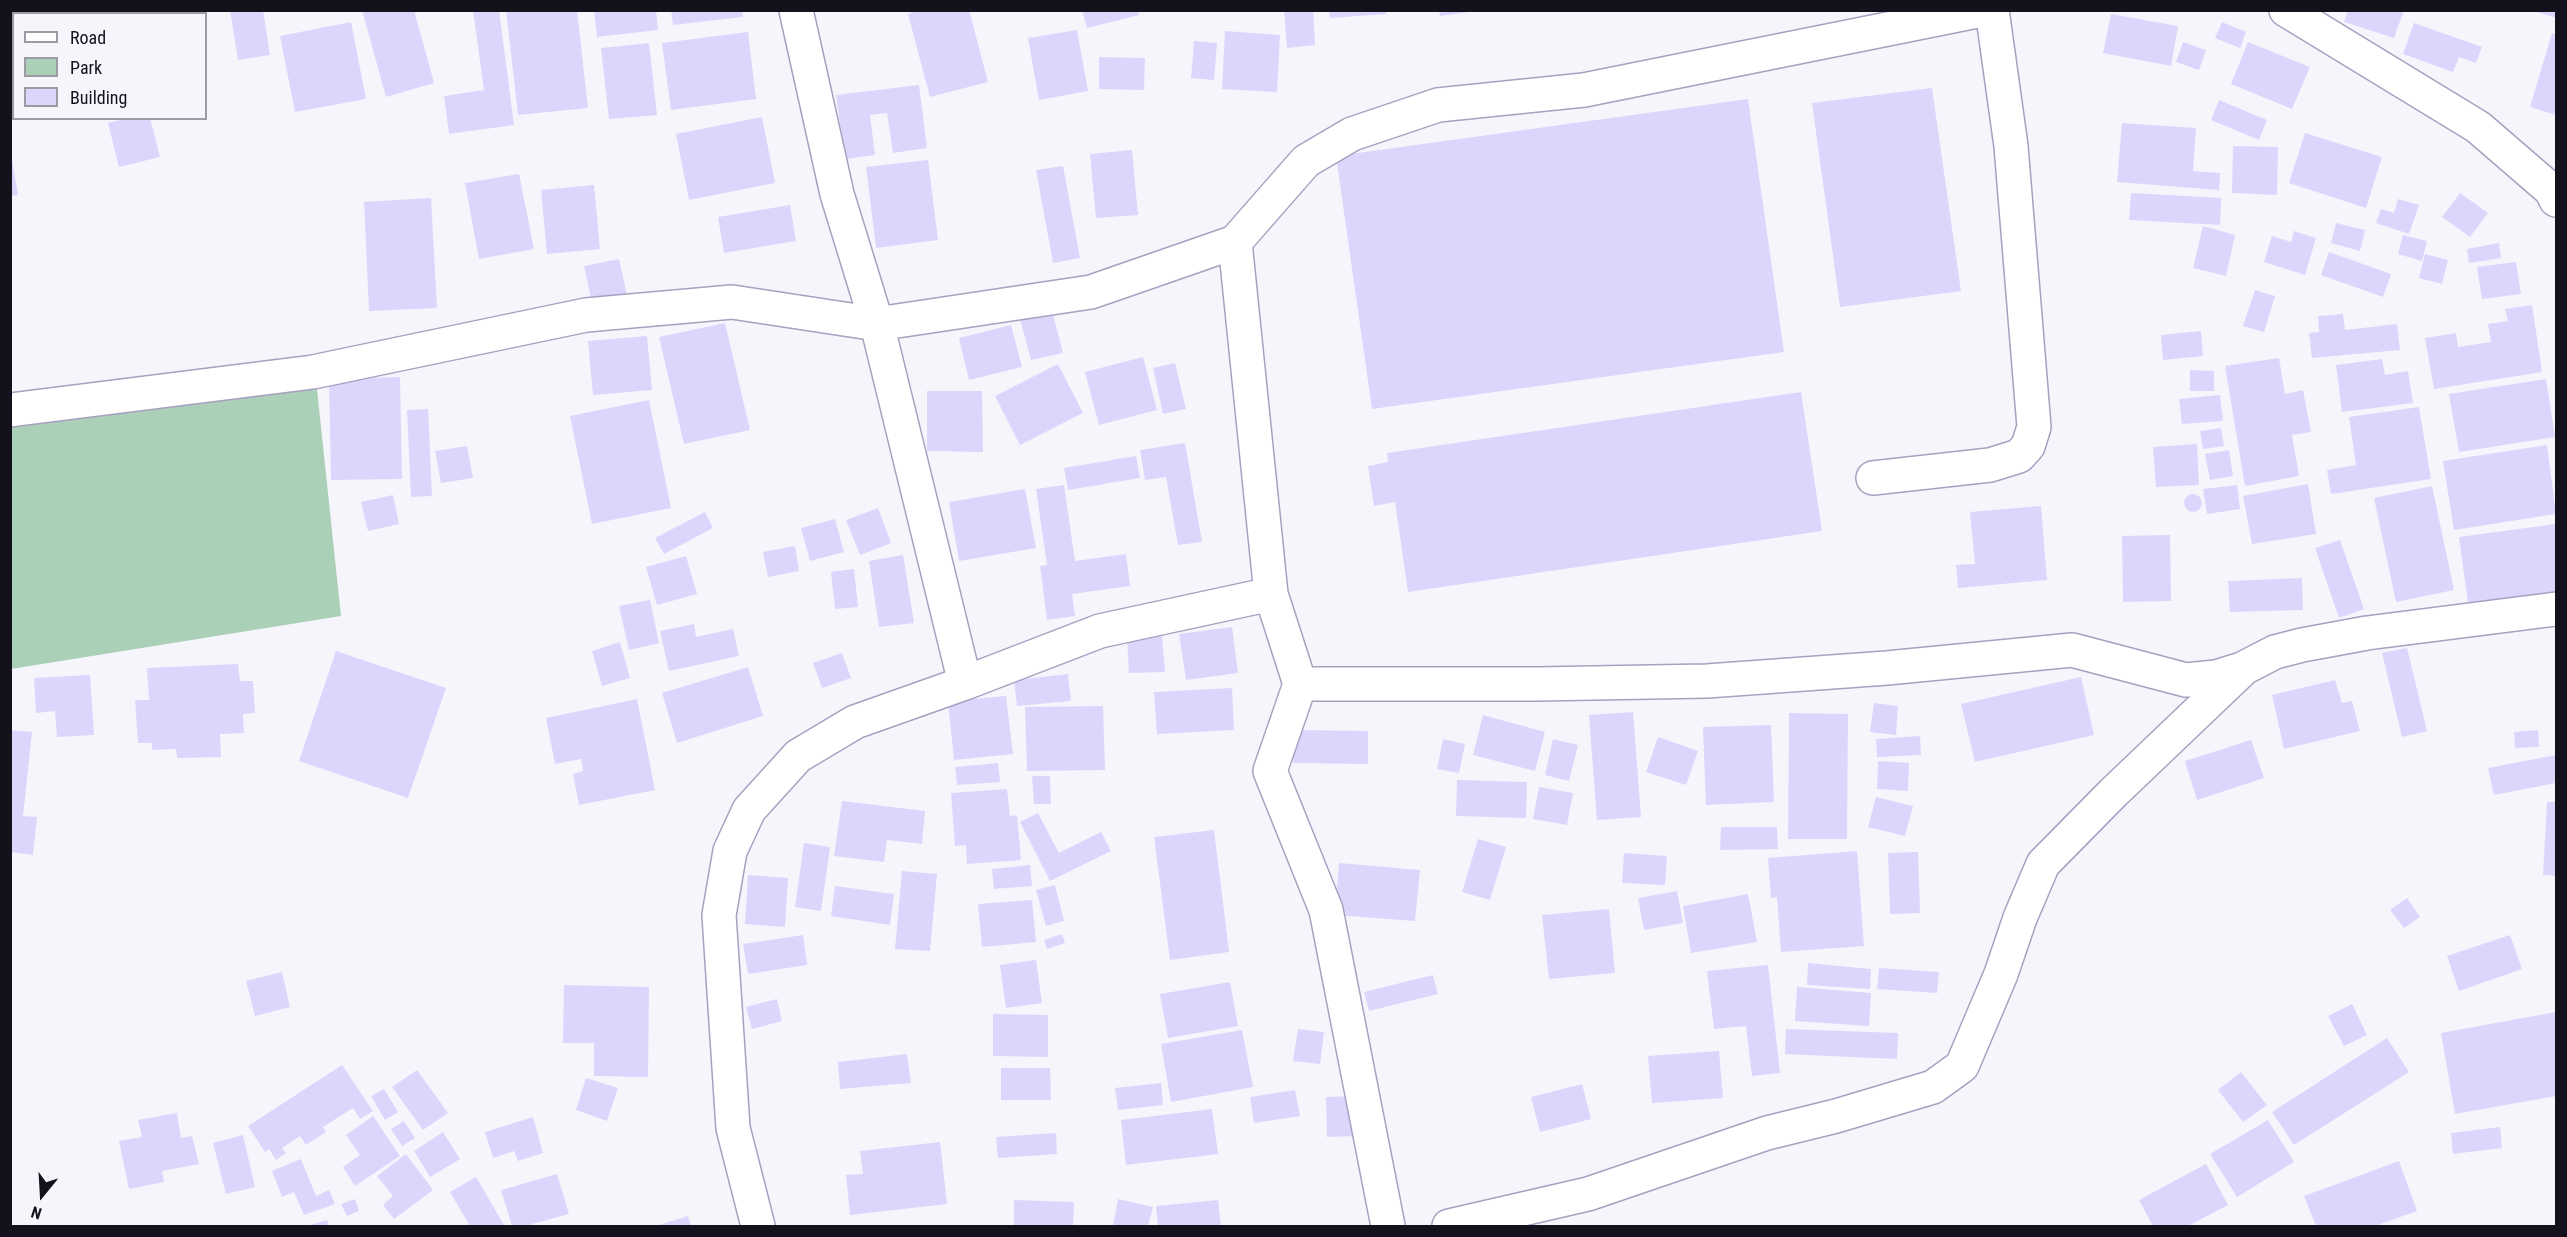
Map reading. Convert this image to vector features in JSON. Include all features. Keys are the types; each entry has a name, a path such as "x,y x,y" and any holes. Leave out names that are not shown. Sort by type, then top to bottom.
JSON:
{"street":[{"path":"796,10 837,194 877,324 965,683"},
{"path":"10,410 313,372 586,315 732,302 877,324 1091,292 1235,242 1306,161 1352,134 1438,105 1584,90 1982,10"},
{"path":"1873,478 1990,465 2019,456 2028,446 2034,427 2011,146 1992,10"},
{"path":"2286,10 2478,127 2551,190 2556,200"},
{"path":"1235,242 1271,594 1299,684 1270,771 1326,910 1388,1227"},
{"path":"758,1227 733,1128 719,915 730,851 749,810 798,756 855,722 1100,631 1271,594"},
{"path":"1299,684 1707,681 1887,668 2072,650 2186,680 2216,677 2242,669 2276,652 2313,643 2402,628 2556,609"},
{"path":"1449,1227 1587,1194 1767,1133 1836,1116 1933,1087 1962,1066 2001,974 2020,918 2043,864 2242,669"}],"green space":[{"path":"316,380 341,616 11,669 11,420"}],"building":[{"path":"67,10 100,10 100,12 67,12"},
{"path":"230,10 263,10 270,55 238,60"},
{"path":"362,10 414,10 434,83 386,97"},
{"path":"473,10 499,10 514,125 449,134 444,96 484,90"},
{"path":"506,10 577,10 588,108 518,115"},
{"path":"594,10 656,10 658,30 597,37"},
{"path":"671,10 742,10 743,17 673,25"},
{"path":"920,10 969,10 988,82 930,97 908,14"},
{"path":"1082,10 1138,10 1139,15 1087,28"},
{"path":"1284,10 1313,10 1315,45 1287,48"},
{"path":"1329,10 1386,10 1386,14 1330,18"},
{"path":"1439,10 1469,10 1469,12 1440,16"},
{"path":"2348,10 2404,10 2394,38 2344,22"},
{"path":"2534,10 2556,10 2556,18 2534,11"},
{"path":"2111,14 2178,26 2171,66 2103,53"},
{"path":"10,16 12,16 12,89 10,89"},
{"path":"351,22 366,99 295,112 280,36"},
{"path":"2222,22 2246,32 2240,48 2215,38"},
{"path":"2414,23 2482,47 2476,63 2459,57 2453,72 2403,54"},
{"path":"1077,30 1088,91 1039,100 1028,38"},
{"path":"1225,31 1280,35 1277,92 1222,89"},
{"path":"748,32 756,99 671,110 662,43"},
{"path":"2552,33 2556,35 2556,115 2530,107"},
{"path":"1194,41 1217,43 1214,80 1191,78"},
{"path":"2183,42 2206,50 2199,70 2176,62"},
{"path":"2248,42 2310,67 2292,109 2231,84"},
{"path":"649,43 657,115 609,119 601,48"},
{"path":"1099,57 1145,58 1144,90 1099,89"},
{"path":"919,85 927,148 893,153 887,113 870,115 875,155 845,159 836,95"},
{"path":"1932,88 1961,291 1840,307 1812,103"},
{"path":"1748,99 1784,352 1372,409 1336,156"},
{"path":"2219,100 2267,120 2259,140 2211,120"},
{"path":"762,117 775,183 689,200 676,134"},
{"path":"120,120 151,120 160,157 119,167 108,123"},
{"path":"2122,123 2196,128 2193,171 2220,173 2219,190 2117,182"},
{"path":"2305,133 2382,157 2366,208 2289,183"},
{"path":"2233,146 2278,147 2277,195 2232,193"},
{"path":"10,148 18,195 10,196"},
{"path":"1132,150 1138,215 1096,218 1090,154"},
{"path":"928,160 938,240 876,248 866,167"},
{"path":"1063,166 1080,258 1053,263 1036,170"},
{"path":"519,174 534,249 479,259 465,183"},
{"path":"594,185 600,249 547,254 541,190"},
{"path":"2131,193 2221,198 2220,225 2129,220"},
{"path":"2460,193 2488,213 2470,237 2442,217"},
{"path":"431,198 437,308 369,311 364,202"},
{"path":"2398,199 2419,205 2409,234 2376,223 2381,209 2394,213"},
{"path":"790,205 796,241 724,253 718,217"},
{"path":"2336,223 2365,230 2360,251 2331,243"},
{"path":"2203,226 2235,235 2226,276 2193,268"},
{"path":"2294,231 2316,238 2305,275 2264,262 2272,236 2291,242"},
{"path":"2403,235 2427,241 2422,261 2398,254"},
{"path":"2499,243 2501,258 2469,263 2467,249"},
{"path":"2329,252 2391,274 2383,297 2321,275"},
{"path":"2425,254 2448,260 2442,284 2419,278"},
{"path":"619,259 629,304 594,312 584,266"},
{"path":"2516,262 2521,294 2482,299 2477,267"},
{"path":"2255,290 2275,296 2264,332 2243,326"},
{"path":"2532,305 2542,372 2434,389 2425,338 2456,333 2458,347 2491,342 2488,324 2508,321 2505,309"},
{"path":"1052,311 1063,353 1031,360 1020,319"},
{"path":"2343,314 2345,330 2397,324 2400,350 2312,358 2309,333 2319,332 2318,316"},
{"path":"725,323 750,430 684,444 659,337"},
{"path":"1011,325 1022,367 969,380 959,338"},
{"path":"2201,331 2203,356 2163,360 2161,335"},
{"path":"647,336 652,390 593,395 588,341"},
{"path":"1143,357 1157,410 1099,425 1085,372"},
{"path":"2279,358 2285,394 2303,390 2311,432 2292,435 2299,476 2245,486 2225,366"},
{"path":"2382,359 2385,375 2408,371 2413,403 2342,412 2336,365"},
{"path":"1175,363 1186,409 1163,414 1153,368"},
{"path":"1058,364 1083,413 1020,445 995,396"},
{"path":"2190,370 2214,371 2214,391 2190,391"},
{"path":"400,377 402,479 331,480 329,379"},
{"path":"2546,379 2555,437 2459,452 2449,394"},
{"path":"927,391 982,391 983,452 927,451"},
{"path":"1801,392 1822,531 1408,592 1395,502 1374,506 1368,466 1388,462 1387,453"},
{"path":"2220,395 2223,421 2182,424 2179,399"},
{"path":"649,400 671,508 592,524 570,416"},
{"path":"2419,407 2431,479 2331,494 2327,470 2356,465 2349,417"},
{"path":"428,409 432,496 411,497 407,410"},
{"path":"2221,428 2224,446 2203,449 2200,431"},
{"path":"1185,443 1202,542 1178,545 1166,477 1145,480 1140,450"},
{"path":"2197,444 2199,485 2156,487 2153,447"},
{"path":"2547,445 2556,514 2454,530 2443,461"},
{"path":"467,446 473,478 441,483 435,451"},
{"path":"2229,450 2233,476 2210,480 2205,454"},
{"path":"1136,456 1140,478 1068,490 1064,468"},
{"path":"2308,484 2316,534 2252,544 2243,496"},
{"path":"1064,485 1075,561 1126,554 1130,586 1072,594 1075,616 1047,620 1040,566 1047,565 1036,489"},
{"path":"2237,485 2240,509 2207,514 2203,489"},
{"path":"2432,486 2454,590 2396,602 2374,498"},
{"path":"1025,489 1036,548 959,561 949,502"},
{"path":"2189,494 2197,494 2202,499 2200,510 2189,512 2184,507 2184,499"},
{"path":"393,495 399,524 368,531 361,502"},
{"path":"2041,506 2047,580 1958,588 1956,565 1975,564 1970,512"},
{"path":"878,508 891,543 860,555 846,520"},
{"path":"705,512 713,528 664,554 655,538"},
{"path":"835,519 844,552 810,561 801,528"},
{"path":"2556,524 2556,592 2468,604 2459,537"},
{"path":"2170,535 2171,601 2123,602 2122,536"},
{"path":"2340,540 2364,609 2339,618 2315,548"},
{"path":"795,546 799,571 768,577 763,552"},
{"path":"903,555 914,623 879,627 869,561"},
{"path":"686,556 697,594 657,605 646,567"},
{"path":"854,569 858,607 835,609 831,572"},
{"path":"2302,578 2303,610 2230,612 2228,581"},
{"path":"650,600 659,643 629,650 619,606"},
{"path":"694,624 696,637 733,629 739,656 669,671 660,631"},
{"path":"1232,627 1238,673 1186,680 1179,634"},
{"path":"1162,635 1165,672 1129,673 1127,637"},
{"path":"620,642 630,678 602,686 592,651"},
{"path":"2407,648 2427,731 2402,737 2382,653"},
{"path":"336,651 446,688 408,798 299,761"},
{"path":"842,653 851,678 822,688 813,663"},
{"path":"238,664 240,681 253,681 255,713 243,714 244,733 220,734 221,757 177,758 176,749 152,750 152,743 138,743 135,700 149,700 147,668"},
{"path":"748,667 763,716 677,743 662,693"},
{"path":"1068,674 1071,701 1017,706 1014,680"},
{"path":"90,675 94,735 57,737 55,711 36,713 34,678"},
{"path":"2081,677 2094,735 1975,762 1961,704"},
{"path":"2335,680 2342,703 2352,701 2360,731 2284,749 2272,695"},
{"path":"1232,688 1234,730 1157,734 1154,692"},
{"path":"1006,696 1013,754 954,760 948,701"},
{"path":"637,699 655,790 579,805 573,774 583,771 581,759 555,764 546,718"},
{"path":"1874,703 1898,706 1896,735 1870,732"},
{"path":"1103,706 1105,770 1027,771 1025,707"},
{"path":"1633,712 1641,817 1597,820 1589,715"},
{"path":"1789,713 1848,714 1847,839 1788,839"},
{"path":"1483,715 1545,732 1535,771 1473,755"},
{"path":"1771,725 1774,802 1706,805 1703,727"},
{"path":"10,730 32,732 23,816 37,817 33,855 10,852"},
{"path":"1294,730 1368,731 1368,764 1293,763"},
{"path":"2538,730 2539,747 2515,748 2514,732"},
{"path":"1920,736 1921,755 1877,757 1876,739"},
{"path":"1658,737 1698,751 1686,785 1646,772"},
{"path":"1443,739 1465,744 1459,773 1437,769"},
{"path":"1553,739 1578,745 1569,781 1545,775"},
{"path":"2251,740 2264,778 2197,800 2185,761"},
{"path":"2556,755 2556,783 2494,795 2488,768"},
{"path":"1878,761 1909,763 1908,791 1877,789"},
{"path":"998,763 1000,782 957,785 955,767"},
{"path":"1032,776 1050,776 1051,804 1034,804"},
{"path":"1457,780 1527,782 1526,818 1456,816"},
{"path":"1539,787 1573,793 1567,825 1533,819"},
{"path":"1007,789 1010,816 1017,815 1021,860 967,864 966,845 955,846 951,793"},
{"path":"1876,797 1913,806 1905,836 1868,827"},
{"path":"842,801 925,811 922,844 887,840 884,862 834,856"},
{"path":"2547,802 2556,802 2556,876 2543,875"},
{"path":"1038,813 1059,853 1101,832 1111,851 1050,881 1020,822"},
{"path":"1721,827 1777,827 1778,849 1720,850"},
{"path":"1214,830 1229,952 1170,960 1154,837"},
{"path":"1478,839 1506,847 1490,900 1462,892"},
{"path":"804,843 830,847 821,911 795,907"},
{"path":"1857,851 1864,946 1781,952 1777,897 1771,898 1768,858"},
{"path":"1918,852 1920,913 1890,914 1888,853"},
{"path":"1624,853 1667,856 1665,885 1622,883"},
{"path":"1339,863 1420,870 1415,921 1335,915"},
{"path":"1030,865 1032,886 994,889 992,869"},
{"path":"902,871 937,874 930,951 895,949"},
{"path":"748,875 788,878 785,927 745,924"},
{"path":"1055,885 1064,921 1046,926 1036,890"},
{"path":"835,886 894,894 890,925 831,916"},
{"path":"1677,891 1683,923 1644,930 1638,898"},
{"path":"1748,894 1757,942 1691,953 1683,906"},
{"path":"2407,898 2420,917 2404,928 2390,910"},
{"path":"1032,900 1036,942 982,947 978,904"},
{"path":"1609,909 1615,973 1549,979 1542,915"},
{"path":"1062,934 1065,943 1047,949 1044,940"},
{"path":"803,935 807,965 748,974 743,944"},
{"path":"2510,935 2522,969 2459,991 2447,956"},
{"path":"1036,960 1042,1003 1006,1008 1000,965"},
{"path":"1808,963 1871,969 1870,989 1807,985"},
{"path":"1768,965 1780,1073 1752,1076 1746,1026 1714,1029 1707,971"},
{"path":"1879,968 1939,972 1937,993 1877,989"},
{"path":"282,972 290,1007 255,1016 246,981"},
{"path":"1433,975 1438,994 1369,1011 1364,992"},
{"path":"1230,982 1238,1026 1168,1038 1160,994"},
{"path":"564,985 649,987 648,1077 594,1076 594,1043 563,1043"},
{"path":"1797,987 1871,993 1869,1026 1795,1021"},
{"path":"777,999 782,1021 752,1029 746,1007"},
{"path":"2352,1004 2367,1035 2344,1046 2328,1016"},
{"path":"2556,1012 2556,1096 2455,1114 2441,1033"},
{"path":"993,1014 1048,1015 1048,1057 993,1056"},
{"path":"1298,1029 1324,1032 1320,1064 1293,1061"},
{"path":"1786,1029 1898,1033 1897,1059 1785,1054"},
{"path":"1242,1030 1253,1087 1171,1102 1161,1044"},
{"path":"2387,1038 2409,1072 2294,1145 2272,1112"},
{"path":"1719,1051 1723,1098 1652,1103 1648,1056"},
{"path":"907,1054 911,1083 840,1089 838,1062"},
{"path":"342,1065 373,1111 360,1119 353,1108 323,1127 326,1132 306,1145 300,1136 282,1148 286,1153 276,1160 269,1149 265,1152 248,1126"},
{"path":"1001,1068 1050,1068 1051,1100 1001,1100"},
{"path":"417,1070 448,1113 423,1130 392,1087"},
{"path":"2241,1072 2267,1105 2243,1122 2218,1090"},
{"path":"586,1078 618,1088 607,1121 576,1110"},
{"path":"1161,1083 1163,1105 1118,1110 1115,1088"},
{"path":"1582,1084 1591,1119 1540,1132 1531,1097"},
{"path":"384,1089 398,1112 385,1120 371,1096"},
{"path":"1295,1090 1300,1116 1254,1123 1250,1097"},
{"path":"1357,1096 1359,1136 1327,1137 1326,1097"},
{"path":"1212,1109 1218,1154 1126,1165 1121,1120"},
{"path":"177,1113 181,1138 192,1136 199,1164 162,1171 164,1182 129,1189 119,1141 142,1137 138,1120"},
{"path":"373,1116 400,1156 355,1186 343,1167 360,1155 346,1135"},
{"path":"533,1117 543,1153 518,1161 514,1151 493,1158 485,1132"},
{"path":"2268,1120 2294,1162 2237,1197 2210,1154"},
{"path":"404,1121 415,1138 402,1146 391,1129"},
{"path":"2500,1127 2502,1148 2453,1154 2451,1133"},
{"path":"443,1132 460,1159 430,1177 414,1151"},
{"path":"1056,1133 1057,1154 998,1158 996,1137"},
{"path":"243,1135 255,1187 226,1194 213,1143"},
{"path":"940,1142 947,1204 850,1215 846,1175 863,1174 860,1151"},
{"path":"406,1154 433,1190 394,1219 383,1205 393,1196 377,1176"},
{"path":"301,1159 316,1196 329,1190 335,1204 304,1215 294,1192 282,1197 272,1171"},
{"path":"2399,1161 2417,1211 2375,1226 2316,1226 2304,1196"},
{"path":"2206,1164 2228,1205 2188,1226 2153,1226 2139,1200"},
{"path":"557,1174 569,1214 525,1226 512,1226 501,1190"},
{"path":"476,1177 504,1225 470,1226 450,1192"},
{"path":"355,1199 359,1211 347,1216 341,1204"},
{"path":"1118,1199 1153,1207 1148,1226 1113,1226"},
{"path":"1014,1200 1074,1202 1073,1226 1014,1226"},
{"path":"1218,1200 1221,1226 1158,1226 1156,1206"},
{"path":"688,1216 691,1226 656,1226"},
{"path":"327,1220 329,1226 306,1226"}]}
